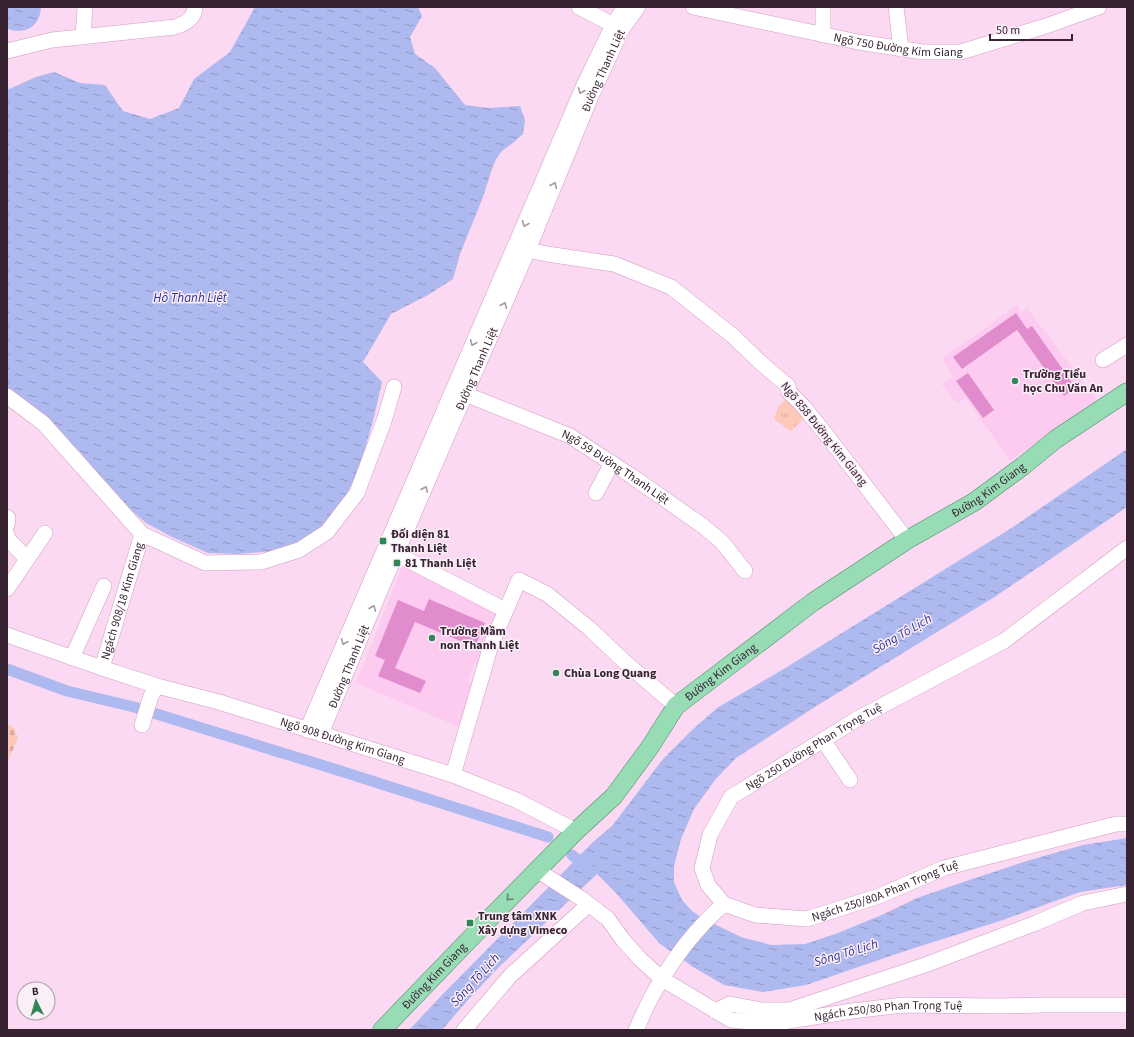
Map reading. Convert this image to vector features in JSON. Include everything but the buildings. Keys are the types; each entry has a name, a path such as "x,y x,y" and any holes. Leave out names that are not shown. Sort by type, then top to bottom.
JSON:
{"main road":[{"name":"Đường Kim Giang","path":"382,1030 537,870 614,796 650,746 676,706 813,602 907,540 974,502 1023,466 1056,439 1127,392"}],"street":[{"path":"83,36 84,7"},
{"path":"7,51 52,40 175,27 190,20 195,7"},
{"path":"579,7 618,27"},
{"name":"Đường Thanh Liệt","path":"314,732 396,554 528,250 590,101 625,7"},
{"name":"Đường Thanh Liệt","path":"314,732 584,85 618,27 638,7"},
{"name":"Ngõ 750 Đường Kim Giang","path":"693,7 858,42 923,52 961,52 1046,26 1099,7"},
{"path":"823,7 823,35"},
{"path":"896,7 901,49"},
{"name":"Ngõ 858 Đường Kim Giang","path":"528,250 614,264 671,287 733,336 760,363 788,386 789,392 820,426 907,540"},
{"path":"1103,360 1127,345"},
{"path":"7,396 43,423 142,534 205,563 260,562 299,550 327,532 357,493 384,421 394,387"},
{"name":"Ngõ 59 Đường Thanh Liệt","path":"465,394 570,436 639,480 703,526 722,542 745,571"},
{"path":"596,493 612,463"},
{"path":"7,517 7,525"},
{"path":"7,589 45,533"},
{"name":"Ngách 908/18 Kim Giang","path":"102,668 142,534"},
{"path":"7,535 9,540 28,559"},
{"name":"Ngõ 250 Đường Phan Trọng Tuệ","path":"724,904 708,885 702,868 710,835 731,797 858,719 1004,641 1127,548"},
{"path":"396,554 505,610"},
{"path":"453,775 491,645 519,580 547,594 589,628 627,664 676,706"},
{"path":"72,658 104,586"},
{"name":"Ngõ 908 Đường Kim Giang","path":"7,635 102,668 154,691 219,702 453,775 516,800 576,831"},
{"path":"142,725 154,691"},
{"path":"823,740 850,780"},
{"name":"Ngách 250/80A Phan Trọng Tuệ","path":"724,904 755,915 807,919 879,896 944,868 1116,824 1127,824"},
{"name":"Ngách 250/80 Phan Trọng Tuệ","path":"537,870 608,919 627,945 662,979 731,1020 770,1024 852,1011 903,1005 1127,1005"},
{"path":"715,1011 730,1004 762,1010 789,1010 925,965 1036,923 1083,903 1127,894"},
{"path":"464,1030 510,976 585,902"},
{"path":"636,1030 650,998 670,966 709,917 724,904"}],"shaded area":[{"name":"Trường Tiểu học Chu Văn An","path":"1017,305 1021,312 1027,308 1097,400 1010,461 966,398 957,403 942,385 953,377 942,359"},
{"name":"Trường Mầm non Thanh Liệt","path":"403,564 498,613 481,663 474,664 468,681 474,687 461,728 356,683"}],"green space":[{"path":"787,398 806,417 791,431 774,419 779,406"},
{"path":"7,724 14,728 18,738 7,763"}],"water":[{"path":"41,7 40,14 35,24 26,30 21,31 8,29 7,8"},
{"name":"Hồ Thanh Liệt","path":"255,7 418,7 422,16 410,37 415,54 435,68 465,105 488,108 520,106 525,120 523,134 502,151 496,159 483,197 460,254 453,279 428,295 391,314 363,362 382,382 359,470 343,501 316,535 273,551 238,554 208,553 172,537 146,523 124,504 81,453 56,428 7,388 7,90 36,77 54,72 80,83 105,85 123,111 150,119 179,108 194,79 230,52"},
{"name":"Sông Tô Lịch","path":"1127,449 1127,507 996,596 818,705 736,758 715,780 694,809 681,839 674,866 674,882 682,900 692,911 704,919 741,937 771,945 805,944 838,933 884,914 917,898 975,878 1083,845 1127,838 1127,885 1080,892 1003,920 905,951 806,985 763,992 724,985 693,967 659,943 616,893 597,874 497,969 442,1030 409,1030 593,842 612,826 663,759 717,708 787,667 1010,529"}],"waterway":[{"path":"7,669 67,691 134,707 548,837"},
{"path":"572,855 587,867"}],"place":[{"name":"Trường Tiểu học Chu Văn An","path":"1015,381"},
{"name":"Đối diện 81 Thanh Liệt","path":"383,541"},
{"name":"81 Thanh Liệt","path":"397,563"},
{"name":"Trường Mầm non Thanh Liệt","path":"432,638"},
{"name":"Chùa Long Quang","path":"556,673"},
{"name":"Trung tâm XNK Xây dựng Vimeco","path":"470,923"}]}
